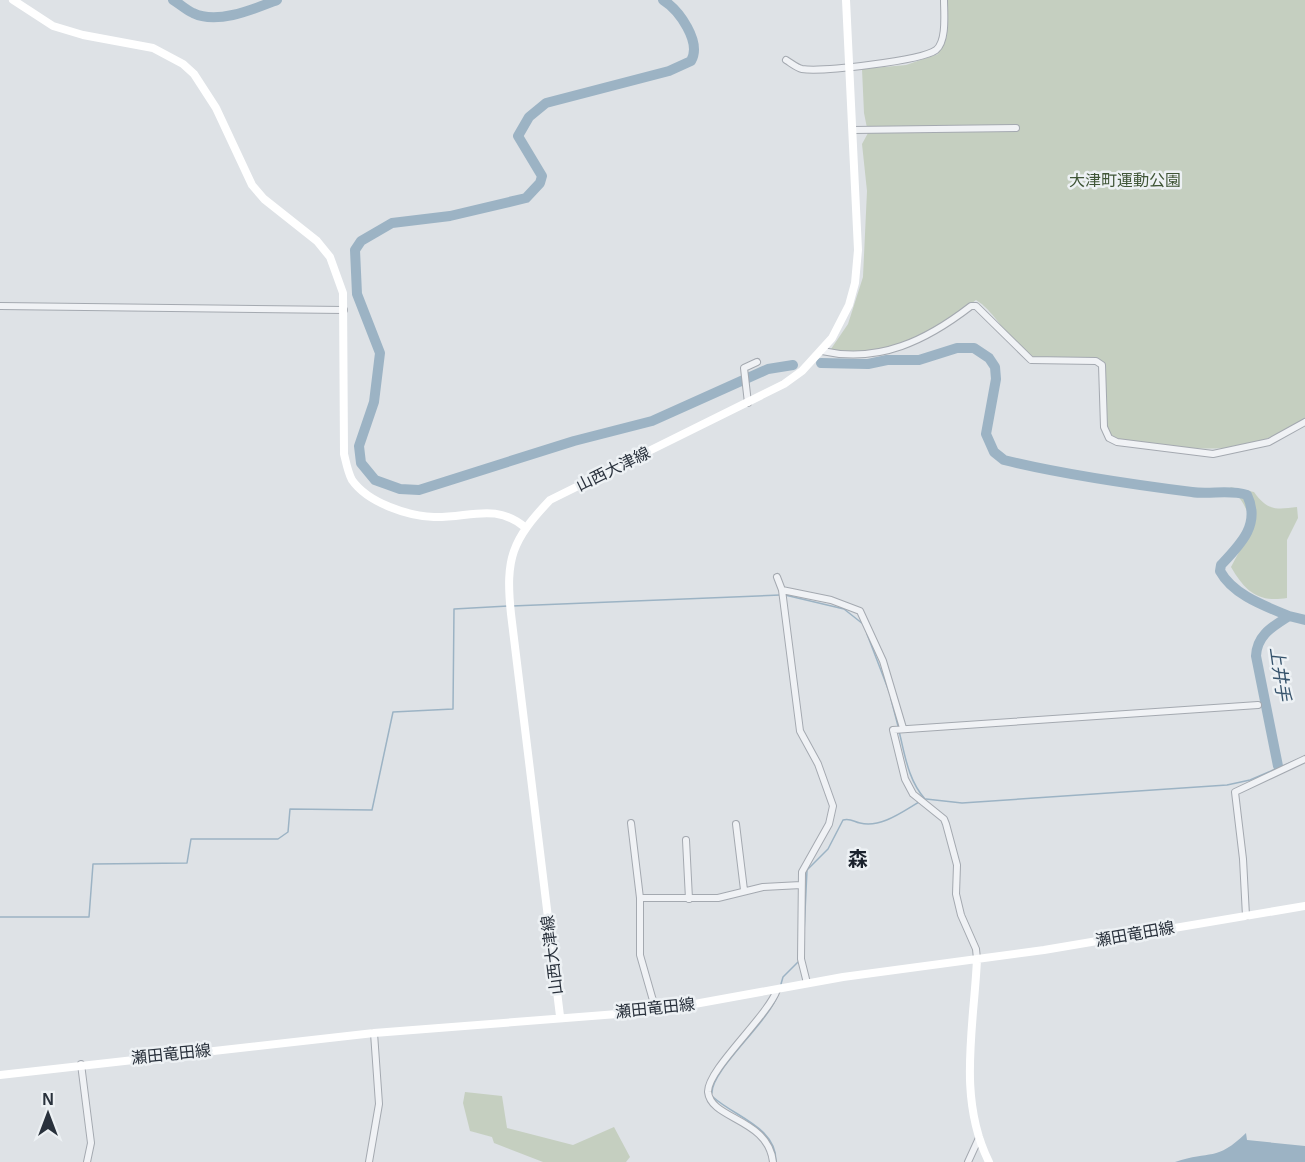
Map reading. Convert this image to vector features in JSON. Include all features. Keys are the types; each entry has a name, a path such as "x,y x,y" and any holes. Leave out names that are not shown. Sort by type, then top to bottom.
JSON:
{"main road":[{"path":"14,0 53,26 83,35 153,48 168,55 194,74 216,108 252,185 264,199 317,241 330,258 344,293 344,454 351,479 381,503 423,516 494,512 508,514 526,528"},
{"name":"山西大津線","path":"560,1016 511,614 510,558 526,528 550,500 784,384 822,351 849,305 855,283 858,250 846,0"},
{"name":"瀬田竜田線","path":"0,1075 81,1064 374,1033 560,1016 656,1011 807,983 977,959 1305,906"},
{"path":"977,959 969,1069 978,1138 989,1162"}],"street":[{"path":"786,60 801,69 896,62 936,50 944,23 944,0"},
{"path":"853,130 1016,128"},
{"path":"0,306 344,310"},
{"path":"822,351 867,356 895,349 933,333 971,306 976,306 1031,360 1095,361 1102,365 1104,427 1108,438 1117,442 1213,454 1269,442 1305,422"},
{"path":"748,403 744,368 757,362"},
{"path":"777,577 782,590 800,731 818,764 833,806 830,824 807,861 801,885 801,959 807,983"},
{"path":"782,590 831,600 860,611 883,661 903,728"},
{"path":"977,959 976,949 961,915 956,894 955,855 946,824 944,819 913,794 905,779 893,730 1258,705"},
{"path":"1246,916 1243,859 1235,792 1305,759"},
{"path":"631,823 640,898 640,955 656,1011"},
{"path":"736,824 744,890"},
{"path":"687,840 689,899"},
{"path":"640,898 718,898 744,890 801,885"},
{"path":"773,1162 769,1144 747,1124 715,1106 710,1101 708,1089 721,1066 772,1004 777,990"},
{"path":"369,1162 379,1104 374,1033"},
{"path":"81,1064 91,1143 87,1162"},
{"path":"968,1162 978,1138"}],"green space":[{"name":"大津町運動公園","path":"948,0 1305,0 1305,418 1282,432 1259,441 1215,449 1119,440 1110,434 1106,426 1104,362 1097,359 1036,358 1018,346 991,313 976,300 926,332 889,347 851,351 831,349 848,324 863,277 867,191 862,144 868,133 864,113 862,69 906,65 938,54 943,44 946,28"},
{"path":"1230,487 1254,492 1263,502 1272,507 1297,507 1298,518 1287,540 1287,598 1260,597 1247,589 1231,567 1247,534 1249,517"},
{"path":"465,1092 502,1096 507,1128 573,1145 614,1127 630,1157 626,1162 543,1162 494,1143 492,1137 470,1131 463,1103"}],"water":[{"path":"1246,1133 1247,1140 1305,1146 1305,1162 1175,1162 1220,1152"}],"waterway":[{"path":"173,0 193,13 213,17 224,17 258,8 277,0"},
{"path":"663,0 676,11 687,27 694,45 691,61 669,71 546,103 529,117 518,136 542,176 540,183 526,198 450,216 392,223 361,241 355,250 357,294 380,353 374,402 359,446 361,463 375,480 400,489 419,490 574,441 652,421 768,369 793,365"},
{"path":"821,363 868,364 887,360 919,360 957,348 974,348 989,358 995,367 996,379 986,434 994,452 1004,460 1074,475 1145,486 1199,493 1233,492 1247,495 1252,515 1247,533 1221,565 1220,571 1241,593 1289,616"},
{"path":"512,606 780,595"},
{"path":"785,595 844,609 863,624"},
{"path":"0,917 89,917 93,864 187,863 191,839 278,839 288,832 290,809 372,810 393,712 453,709 454,609 508,606"},
{"name":"上井手","path":"1278,766 1256,656 1257,649 1266,632 1289,616 1305,620"},
{"path":"867,634 890,694"},
{"path":"891,699 898,726"},
{"path":"899,731 911,775 925,799"},
{"path":"926,799 962,803 1227,785 1250,780 1299,759"},
{"path":"804,933 807,870 828,849 843,820 876,823 891,818 919,802"},
{"path":"781,984 783,977 798,962"},
{"path":"712,1093 714,1083 721,1072 764,1018 778,994"},
{"path":"713,1097 762,1131 774,1149 776,1161"}],"district":[{"name":"森","path":"858,859"}]}
